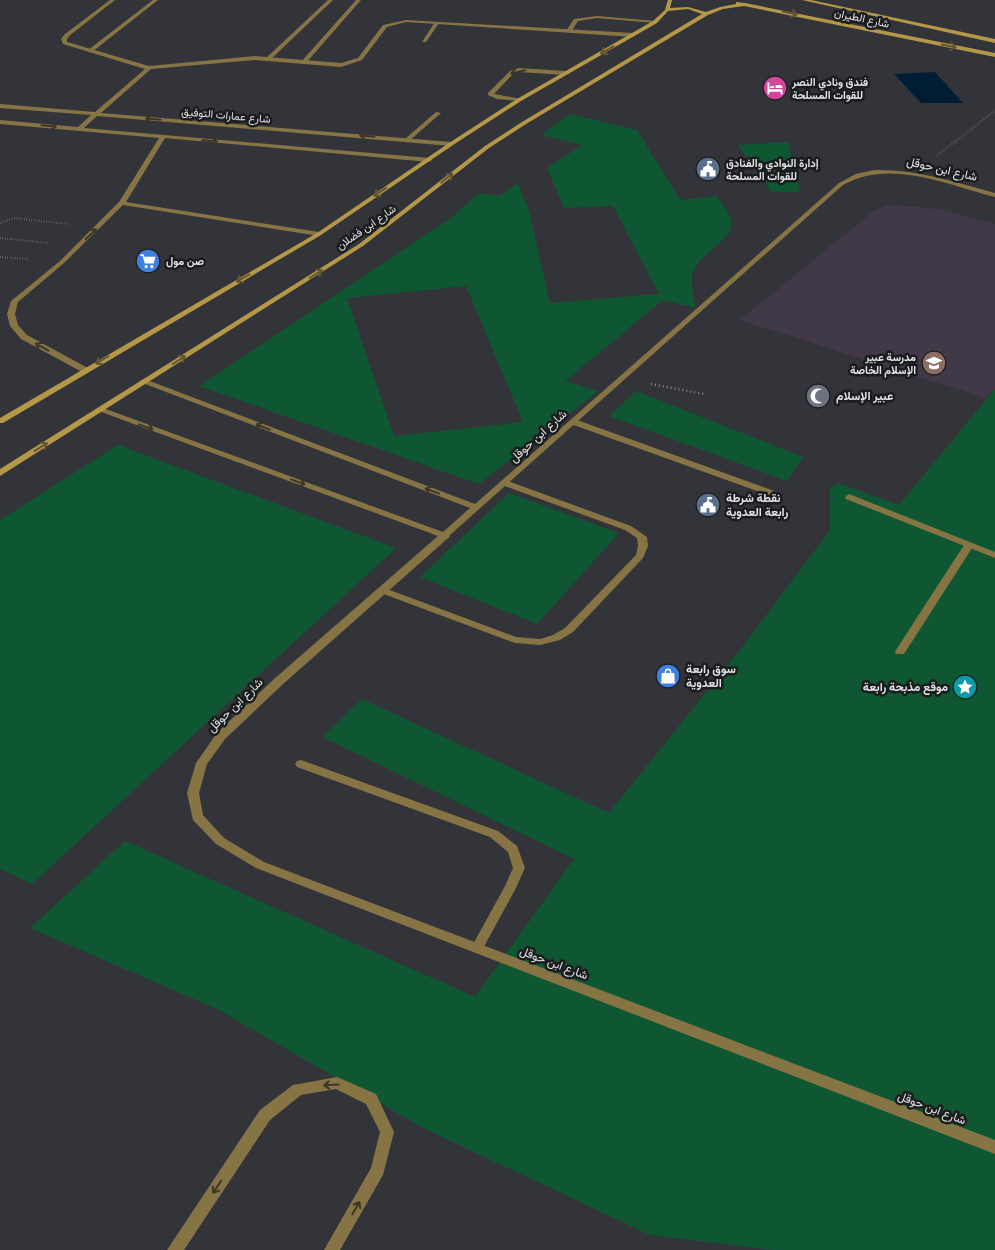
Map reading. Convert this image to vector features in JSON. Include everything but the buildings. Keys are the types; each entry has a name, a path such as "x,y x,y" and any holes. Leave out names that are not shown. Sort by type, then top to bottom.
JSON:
{"street":[{"path":"113,0 67,35 64,39 65,43 148,68 240,59 268,59 329,65 353,63 360,59 386,26 406,21 633,34"},
{"path":"90,51 156,0"},
{"path":"268,59 331,0"},
{"path":"303,63 359,0"},
{"name":"شارع ابن فضلان","path":"0,421 319,234 451,144 520,100 655,22 667,10 670,0"},
{"name":"شارع الطيران","path":"725,0 995,55"},
{"name":"شارع الطيران","path":"804,0 995,41"},
{"name":"شارع ابن فضلان","path":"0,473 361,245 494,142 706,14 727,6 745,4"},
{"path":"667,10 688,8 706,14"},
{"path":"569,31 576,20 588,17 655,22"},
{"path":"424,41 437,23"},
{"path":"79,129 148,68"},
{"path":"520,100 497,97 490,94 512,72 518,70 566,73"},
{"name":"شارع عمارات التوفيق","path":"0,106 451,144"},
{"path":"407,140 438,113"},
{"path":"0,122 429,160"},
{"path":"85,370 24,337 14,326 11,314 15,301 78,247 122,203 163,136"},
{"name":"شارع ابن حوقل","path":"995,195 912,174 876,172 857,176 841,184 505,484 278,682 221,736 202,763 192,793 197,817 220,841 260,865 995,1147"},
{"path":"122,203 319,234"},
{"path":"144,382 477,508"},
{"path":"100,410 446,536"},
{"path":"574,422 777,494"},
{"path":"384,591 515,640 540,642 556,638 569,630 640,556 644,546 642,536 628,528 505,484"},
{"path":"849,496 995,555"},
{"path":"900,652 969,545"},
{"path":"301,764 494,834 512,848 518,868 511,888 477,948"},
{"path":"175,1250 266,1115 298,1089 337,1083 371,1099 387,1132 378,1170 332,1250"}],"path":[{"path":"912,174 995,111"},
{"path":"0,223 14,218 98,227"},
{"path":"0,238 78,247"},
{"path":"626,376 652,384 704,394"}],"shaded area":[{"path":"889,205 939,209 995,224 995,389 985,398 740,320 875,210"}],"green space":[{"path":"570,114 637,130 680,200 717,196 730,217 731,227 722,241 700,260 695,268 692,280 696,308 663,300 565,381 598,391 479,484 199,386 452,217 479,193 499,196 518,183 529,211 550,303 659,294 613,206 564,208 547,168 582,145 541,135","holes":["466,286 523,422 394,436 347,298"]},
{"path":"788,142 800,192 772,192 738,145"},
{"path":"995,389 995,1250 772,1250 650,1235 423,1128 217,1009 30,928 125,841 475,997 574,859 323,737 362,699 609,813 740,650 830,530 830,488 838,483 899,505"},
{"path":"636,391 803,457 787,481 609,416"},
{"path":"118,445 396,548 32,884 0,869 0,520"},
{"path":"509,493 619,533 537,624 420,577"}],"water":[{"path":"935,72 963,103 921,103 894,74"}],"place":[{"name":"فندق ونادي النصر للقوات المسلحة","path":"775,88"},
{"name":"إدارة النوادي والفنادق للقوات المسلحة","path":"708,169"},
{"name":"صن مول","path":"148,261"},
{"name":"مدرسة عبير الإسلام الخاصة","path":"934,363"},
{"name":"عبير الإسلام","path":"818,396"},
{"name":"نقطة شرطة رابعة العدوية","path":"708,505"},
{"name":"سوق رابعة العدوية","path":"668,676"},
{"name":"موقع مذبحة رابعة","path":"965,687"}]}
